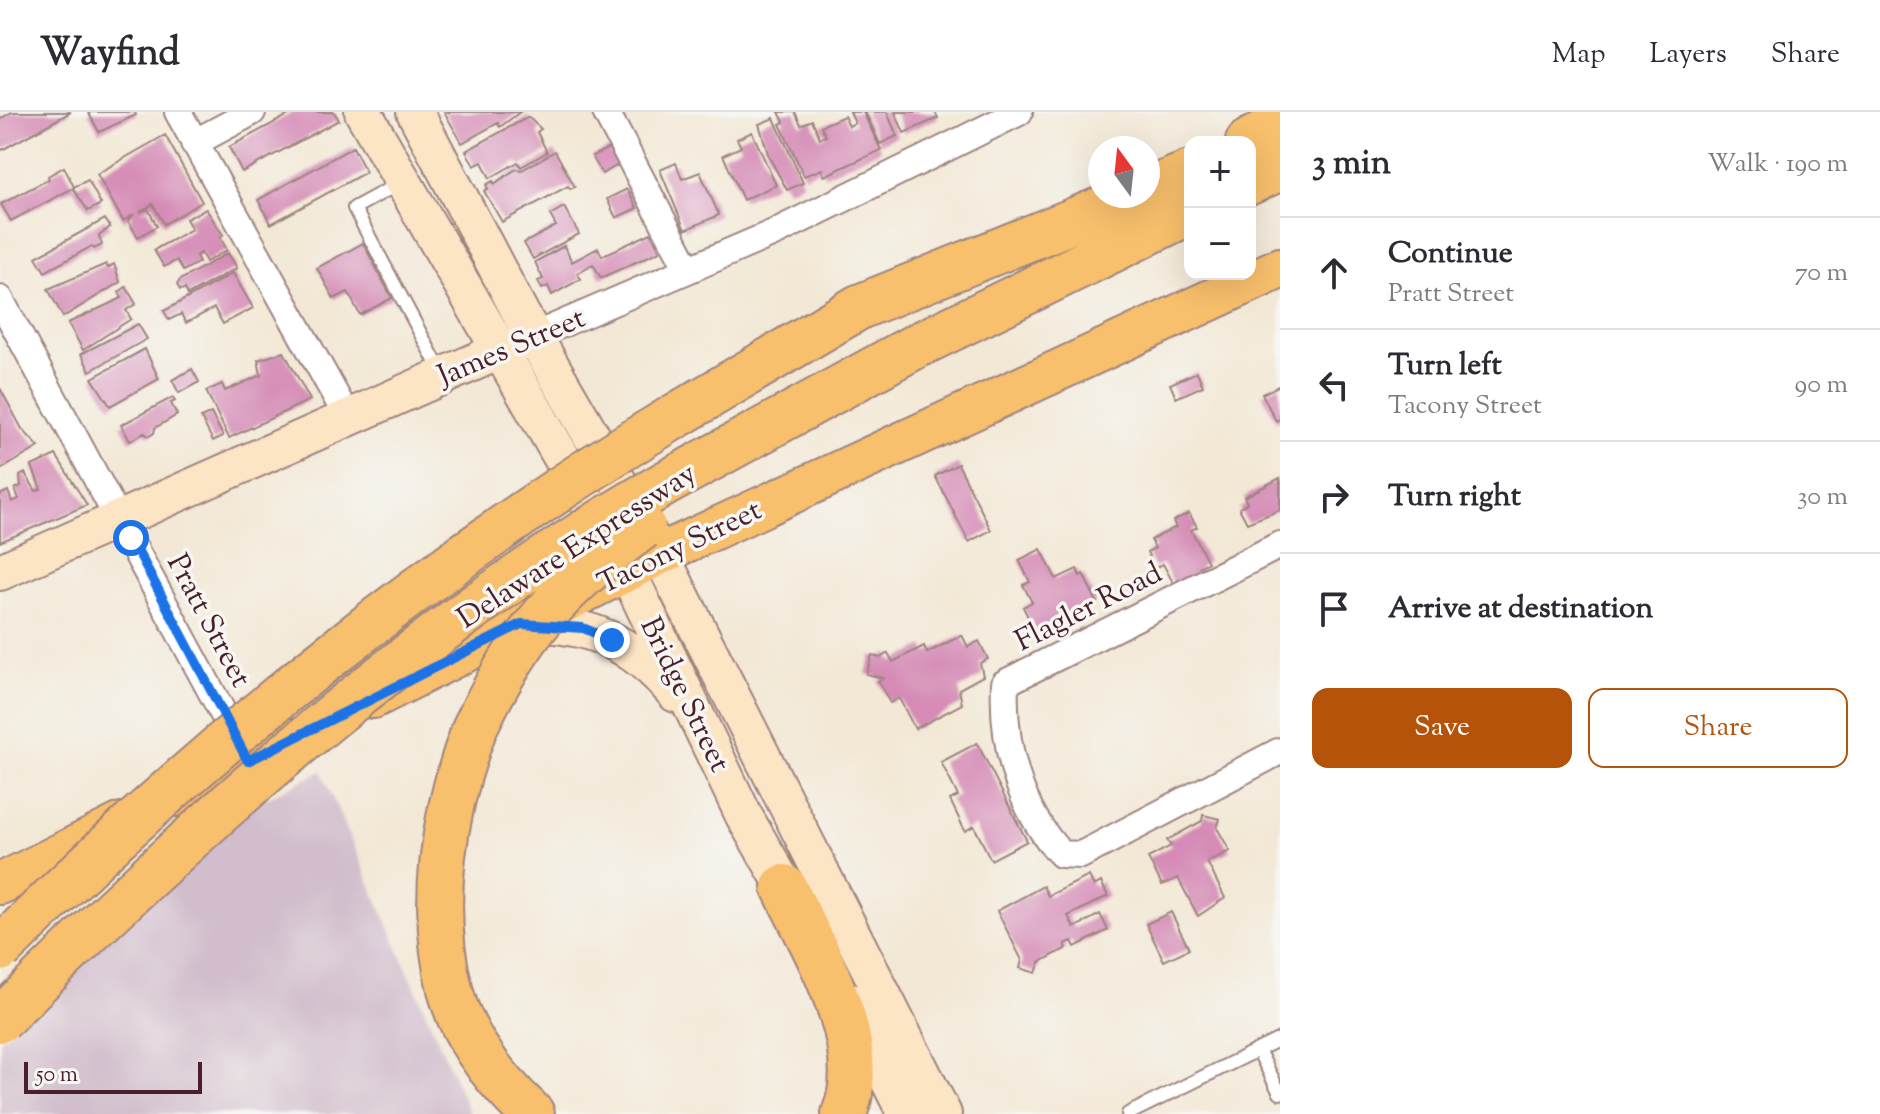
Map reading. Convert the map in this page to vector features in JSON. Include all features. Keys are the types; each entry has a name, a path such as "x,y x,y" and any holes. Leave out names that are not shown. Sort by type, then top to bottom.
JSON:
{"highway":[{"path":"1256,138 1280,124"},
{"path":"1256,179 1280,168"},
{"path":"1160,185 1184,175"},
{"name":"Delaware Expressway","path":"0,949 98,852 376,621 535,505 674,417 859,307 1104,208"},
{"path":"532,1114 496,1078 469,1036 451,994 444,948 443,857 456,778 475,727 515,650 563,593 610,550 706,472 914,347 1184,215"},
{"name":"Delaware Expressway","path":"0,1020 68,953 229,806 380,680 475,608 583,534 706,472"},
{"path":"784,887 823,968 843,1020 853,1064 849,1103 844,1114"}],"main road":[{"name":"Bridge Street","path":"363,112 500,351 644,563 705,734 744,816 833,968 906,1114"},
{"name":"Bridge Street","path":"415,112 534,336 644,563 943,1114"},
{"name":"Tacony Street","path":"0,884 644,563 1280,268"},
{"name":"James Street","path":"0,572 347,416 534,336"},
{"path":"521,624 573,626 612,640 662,677 705,734"}],"street":[{"path":"178,112 347,416"},
{"path":"194,143 252,112"},
{"name":"James Street","path":"534,336 776,232 1019,112"},
{"path":"615,115 688,269"},
{"name":"Pratt Street","path":"0,299 121,519 248,761"},
{"name":"Flagler Road","path":"1280,545 1005,683 1003,719 1009,753 1038,829 1061,854 1081,855 1280,751"}],"lane":[{"path":"403,182 354,208 442,375"},
{"path":"1128,1114 1280,1039"},
{"path":"1258,1050 1280,1092"}],"shaded area":[{"path":"321,771 470,1114 0,1114 0,1040 228,818"}],"building":[{"path":"12,112 71,112 0,151 0,119"},
{"path":"88,112 135,112 136,115 99,132"},
{"path":"294,112 334,112 339,120 242,172 229,147"},
{"path":"444,112 520,112 500,127 498,123 462,143"},
{"path":"779,112 795,112 801,125 812,120 820,138 826,136 821,126 844,116 849,126 855,123 850,112 863,112 881,150 824,176 822,169 804,176 780,124 784,122"},
{"path":"865,112 887,112 897,136 880,144"},
{"path":"895,112 935,112 938,118 904,133"},
{"path":"528,117 541,129 537,132 547,152 521,167 518,162 490,178 482,162 474,166 466,151"},
{"path":"774,118 803,183 787,190 769,157 759,124"},
{"path":"752,132 776,185 743,200 723,155 741,147 737,139"},
{"path":"165,135 202,202 164,224 153,204 140,212 148,209 157,226 138,237 128,221 134,214 123,221 97,174"},
{"path":"353,147 366,172 271,224 258,200"},
{"path":"609,148 618,165 602,174 592,156"},
{"path":"555,151 575,187 570,189 568,186 502,222 484,191 488,188 486,185 493,181 494,184 516,169 522,170"},
{"path":"676,163 682,179 700,172 719,215 685,230 660,170"},
{"path":"64,167 74,187 88,180 101,204 88,211 73,188 11,221 1,204 49,179 48,176"},
{"path":"627,189 637,208 616,218 607,199"},
{"path":"564,207 579,234 533,259 524,243 556,226 550,215"},
{"path":"206,209 223,235 220,237 227,250 206,262 201,253 196,256 199,262 183,271 177,260 164,267 154,250 192,229 186,219"},
{"path":"105,219 110,227 99,236 102,245 94,249 92,246 45,272 36,257"},
{"path":"651,233 660,251 601,278 593,264 577,273 581,279 552,295 548,286 542,289 538,281 543,279 535,262 564,246 572,262 598,248 602,256"},
{"path":"363,243 392,298 360,315 348,292 334,299 317,268"},
{"path":"228,253 237,268 188,295 185,289 180,290 177,285 180,280"},
{"path":"106,264 108,268 114,264 120,282 63,317 48,289"},
{"path":"233,273 253,308 223,324 214,308 186,323 181,314 169,320 164,311"},
{"path":"126,287 136,304 126,310 131,319 83,350 68,323 122,298 119,292"},
{"path":"138,324 147,339 90,371 81,354"},
{"path":"145,349 159,379 110,406 92,378"},
{"path":"284,352 310,400 229,438 206,391 222,384 225,391 261,375 258,360"},
{"path":"192,369 199,382 179,393 172,380"},
{"path":"1197,372 1203,386 1176,398 1170,384"},
{"path":"1280,385 1280,419 1276,421 1262,394"},
{"path":"0,388 22,429 39,447 0,470"},
{"path":"173,397 175,401 171,403 177,415 155,428 149,436 144,433 130,441 121,425"},
{"path":"211,413 223,436 213,441 201,418"},
{"path":"56,455 87,505 0,542 0,495 8,491 12,502 19,499 15,489 21,486 20,476 25,473 36,491 41,489 32,466"},
{"path":"958,464 991,530 969,542 935,476"},
{"path":"1280,478 1280,510 1247,523 1239,508 1247,503 1244,497"},
{"path":"1189,513 1197,527 1191,530 1208,562 1199,567 1202,571 1175,586 1163,564 1155,568 1147,552 1155,548 1151,540 1176,527 1173,521"},
{"path":"1041,549 1056,579 1077,569 1080,576 1083,574 1097,602 1081,609 1085,617 1053,633 1050,628 1037,635 1023,607 1032,602 1023,585 1030,582 1019,560"},
{"path":"962,635 968,647 979,641 988,659 980,663 983,676 959,689 962,704 915,729 899,698 890,703 878,681 883,678 866,674 872,655 880,658 888,653 893,662 924,646 927,653"},
{"path":"977,743 1027,841 991,860 974,826 965,831 950,800 958,796 941,762"},
{"path":"1203,815 1220,819 1217,828 1230,851 1207,862 1225,898 1198,916 1178,878 1162,885 1148,858 1171,846 1167,840 1202,821"},
{"path":"1089,876 1094,886 1101,882 1108,896 1068,916 1074,928 1100,914 1108,930 1075,947 1072,941 1065,944 1067,948 1040,962 1036,973 1020,968 1022,960 997,911 1043,886 1048,896"},
{"path":"1171,912 1189,949 1164,961 1146,924"}],"route":[{"path":"131,538 248,761 521,624 563,624 600,633 612,640"}]}
